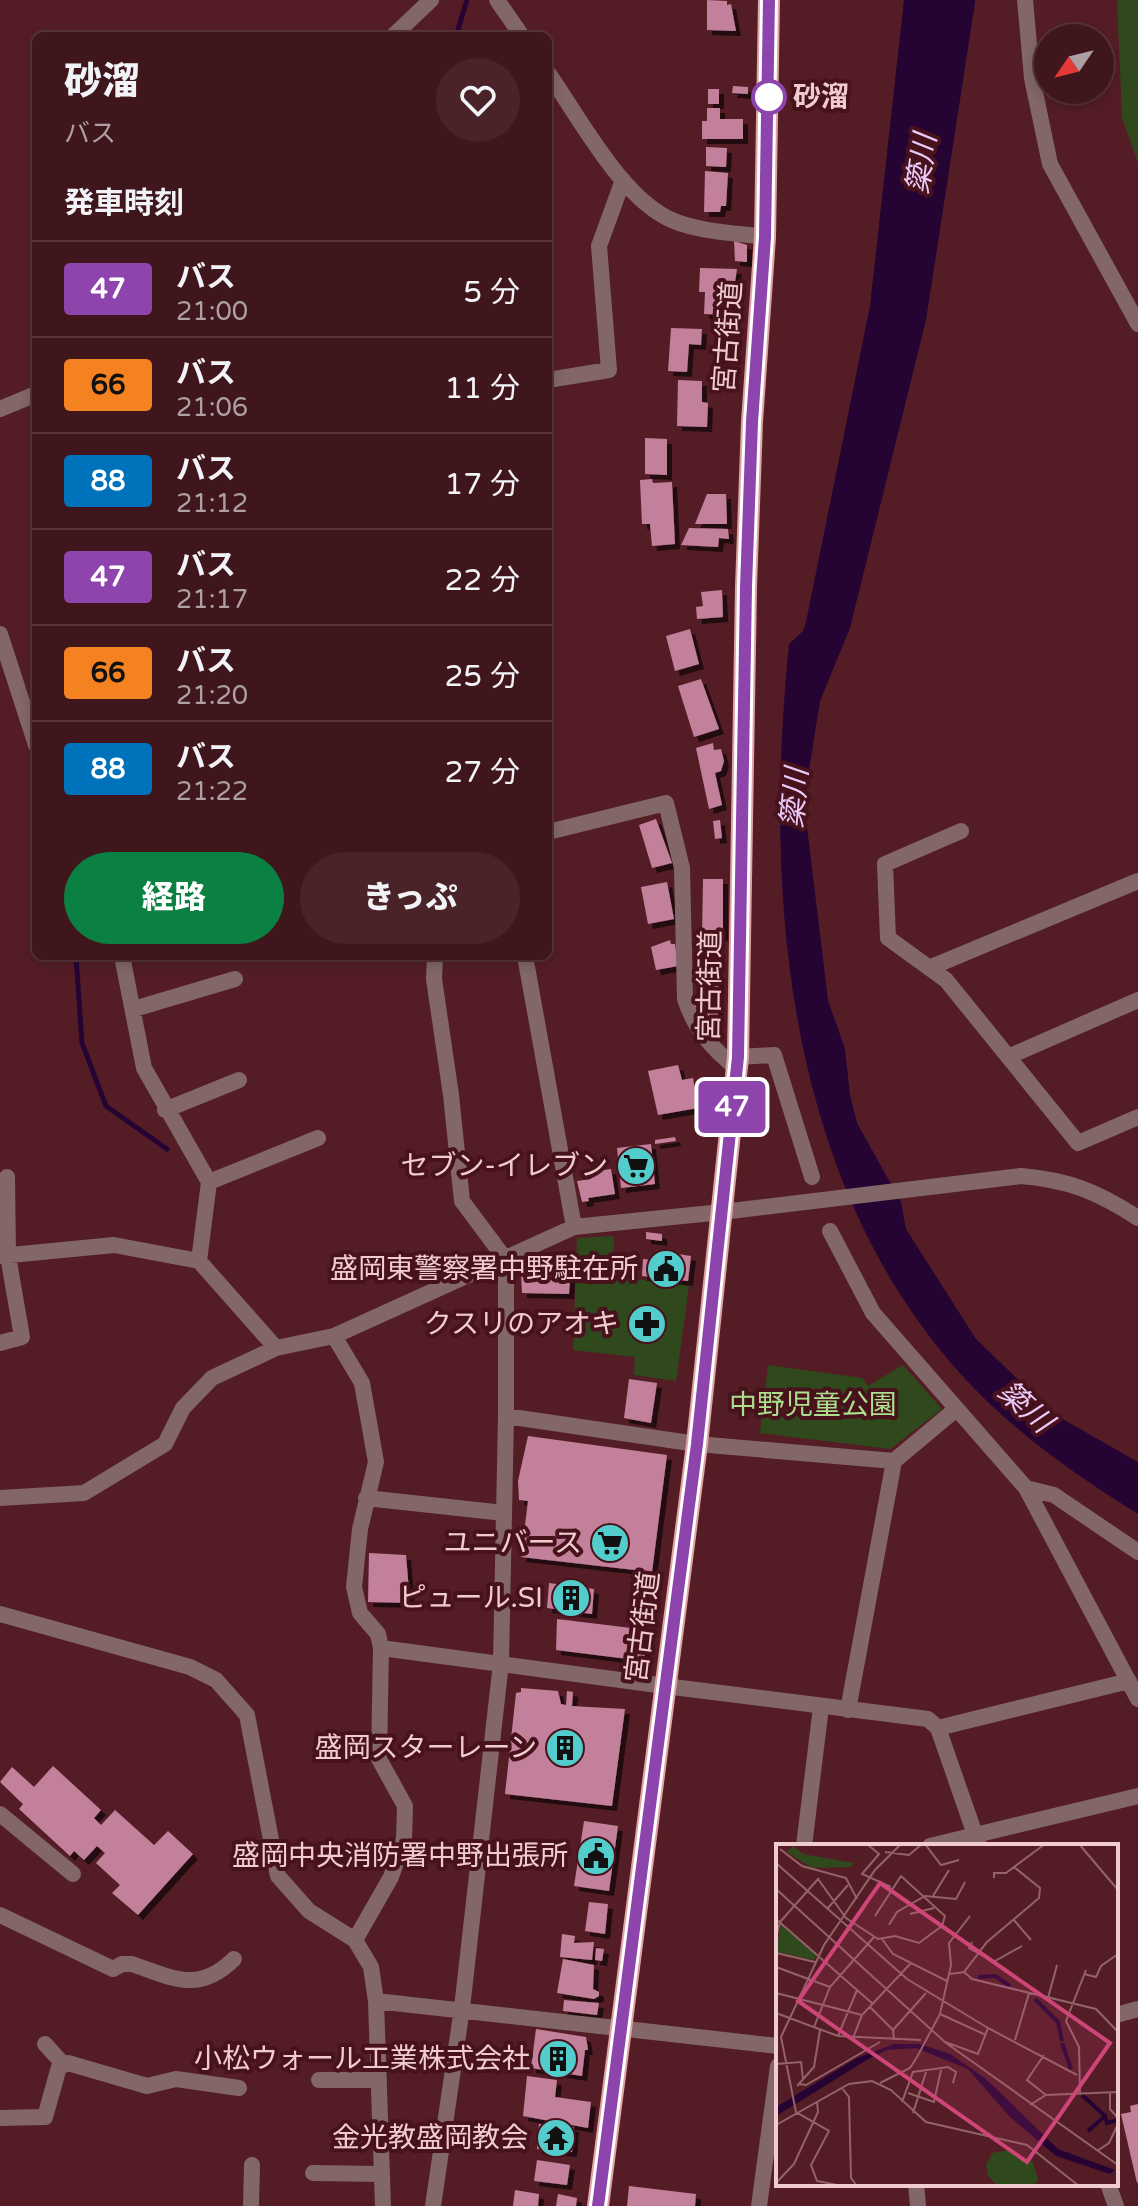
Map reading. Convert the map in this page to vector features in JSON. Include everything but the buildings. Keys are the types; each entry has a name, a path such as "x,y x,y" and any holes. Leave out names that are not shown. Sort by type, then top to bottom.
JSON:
{"highway":[{"name":"宮古街道","path":"598,2206 697,1444 737,1063 746,572 752,422 765,237 769,0"}],"street":[{"path":"397,32 431,0"},
{"path":"497,0 519,32"},
{"path":"1025,0 1032,78 1050,164 1138,324"},
{"path":"552,79 623,180 646,204 675,222 765,237"},
{"path":"552,379 609,370 599,246 623,180"},
{"path":"0,409 32,396"},
{"path":"0,634 32,733"},
{"path":"552,831 666,803 682,868 685,999 691,1017 708,1044 737,1063 774,1055 812,1177"},
{"path":"961,831 885,864 888,938 946,980 1078,1143 1138,1117"},
{"path":"929,968 1138,881"},
{"path":"123,960 144,1068 165,1110 209,1182 199,1261"},
{"path":"433,2206 462,2008 501,1663 506,1416 506,1260 462,1201 434,979 435,960"},
{"path":"526,960 574,1227"},
{"path":"134,1009 235,979"},
{"path":"1010,1056 1138,1000"},
{"path":"165,1110 239,1080"},
{"path":"209,1182 318,1138"},
{"path":"0,1498 84,1493 165,1444 183,1408 212,1378 276,1348 334,1336 574,1227 1021,1176 1062,1180 1106,1197 1138,1218"},
{"path":"0,1343 22,1337 4,1256 7,1177"},
{"path":"830,1231 873,1313 1026,1488 1138,1699"},
{"path":"4,1256 114,1245 199,1261 276,1348"},
{"path":"334,1336 362,1383 376,1462 366,1498 354,1587 360,1613 378,1634 381,1648 379,1759 405,1806 404,1839 391,1877 355,1940"},
{"path":"848,1710 894,1461 955,1410"},
{"path":"506,1416 697,1444 894,1461"},
{"path":"1026,1488 1054,1495 1138,1552"},
{"path":"366,1498 504,1513"},
{"path":"0,1614 190,1667 216,1680 247,1715 278,1876 309,1911 355,1940 371,1967 376,2001 383,2206"},
{"path":"381,1648 928,1719 938,1728 977,1841"},
{"path":"938,1728 1129,1681"},
{"path":"804,1844 821,1707"},
{"path":"949,1844 977,1841 1138,1796"},
{"path":"0,1814 73,1874"},
{"path":"0,1915 113,1969 122,1964 132,1964 186,1982 214,1977 234,1959"},
{"path":"376,2001 462,2008 776,2046"},
{"path":"1118,2014 1138,2009"},
{"path":"45,2044 64,2065"},
{"path":"0,2118 45,2117 59,2067 68,2063 147,2086 176,2079 239,2088"},
{"path":"319,2080 379,2080"},
{"path":"759,2206 776,2081"},
{"path":"251,2206 252,2165"},
{"path":"313,2173 382,2174"},
{"path":"916,2186 918,2206"},
{"path":"1109,2186 1116,2206"}],"green space":[{"path":"1117,0 1138,0 1138,163 1122,118"},
{"path":"614,1236 613,1276 689,1286 676,1381 634,1375 635,1357 573,1350 577,1238"},
{"name":"中野児童公園","path":"768,1365 862,1378 868,1386 903,1365 942,1409 890,1449 760,1433"}],"water":[{"name":"簗川","path":"904,0 975,0 975,3 926,320 850,628 820,701 804,802 828,1000 845,1049 850,1095 857,1123 901,1202 906,1229 976,1339 1054,1414 1138,1462 1138,1514 1087,1481 1015,1427 951,1363 895,1286 852,1203 820,1114 798,1022 785,927 780,832 782,737 789,644 803,631 806,622 870,306"}],"waterway":[{"path":"457,32 467,0"},
{"path":"76,960 82,1043 106,1106 167,1149"}],"bus line":[{"name":"47","path":"598,2206 697,1444 738,1057 746,587 752,422 765,237 769,0"}],"place":[{"name":"砂溜","path":"769,97"},
{"name":"セブン-イレブン","path":"636,1166"},
{"name":"盛岡東警察署中野駐在所","path":"666,1269"},
{"name":"クスリのアオキ","path":"647,1324"},
{"name":"ユニバース","path":"610,1543"},
{"name":"ピュール.SI","path":"571,1598"},
{"name":"盛岡スターレーン","path":"565,1748"},
{"name":"盛岡中央消防署中野出張所","path":"596,1856"},
{"name":"小松ウォール工業株式会社","path":"558,2059"},
{"name":"金光教盛岡教会","path":"556,2138"}]}
